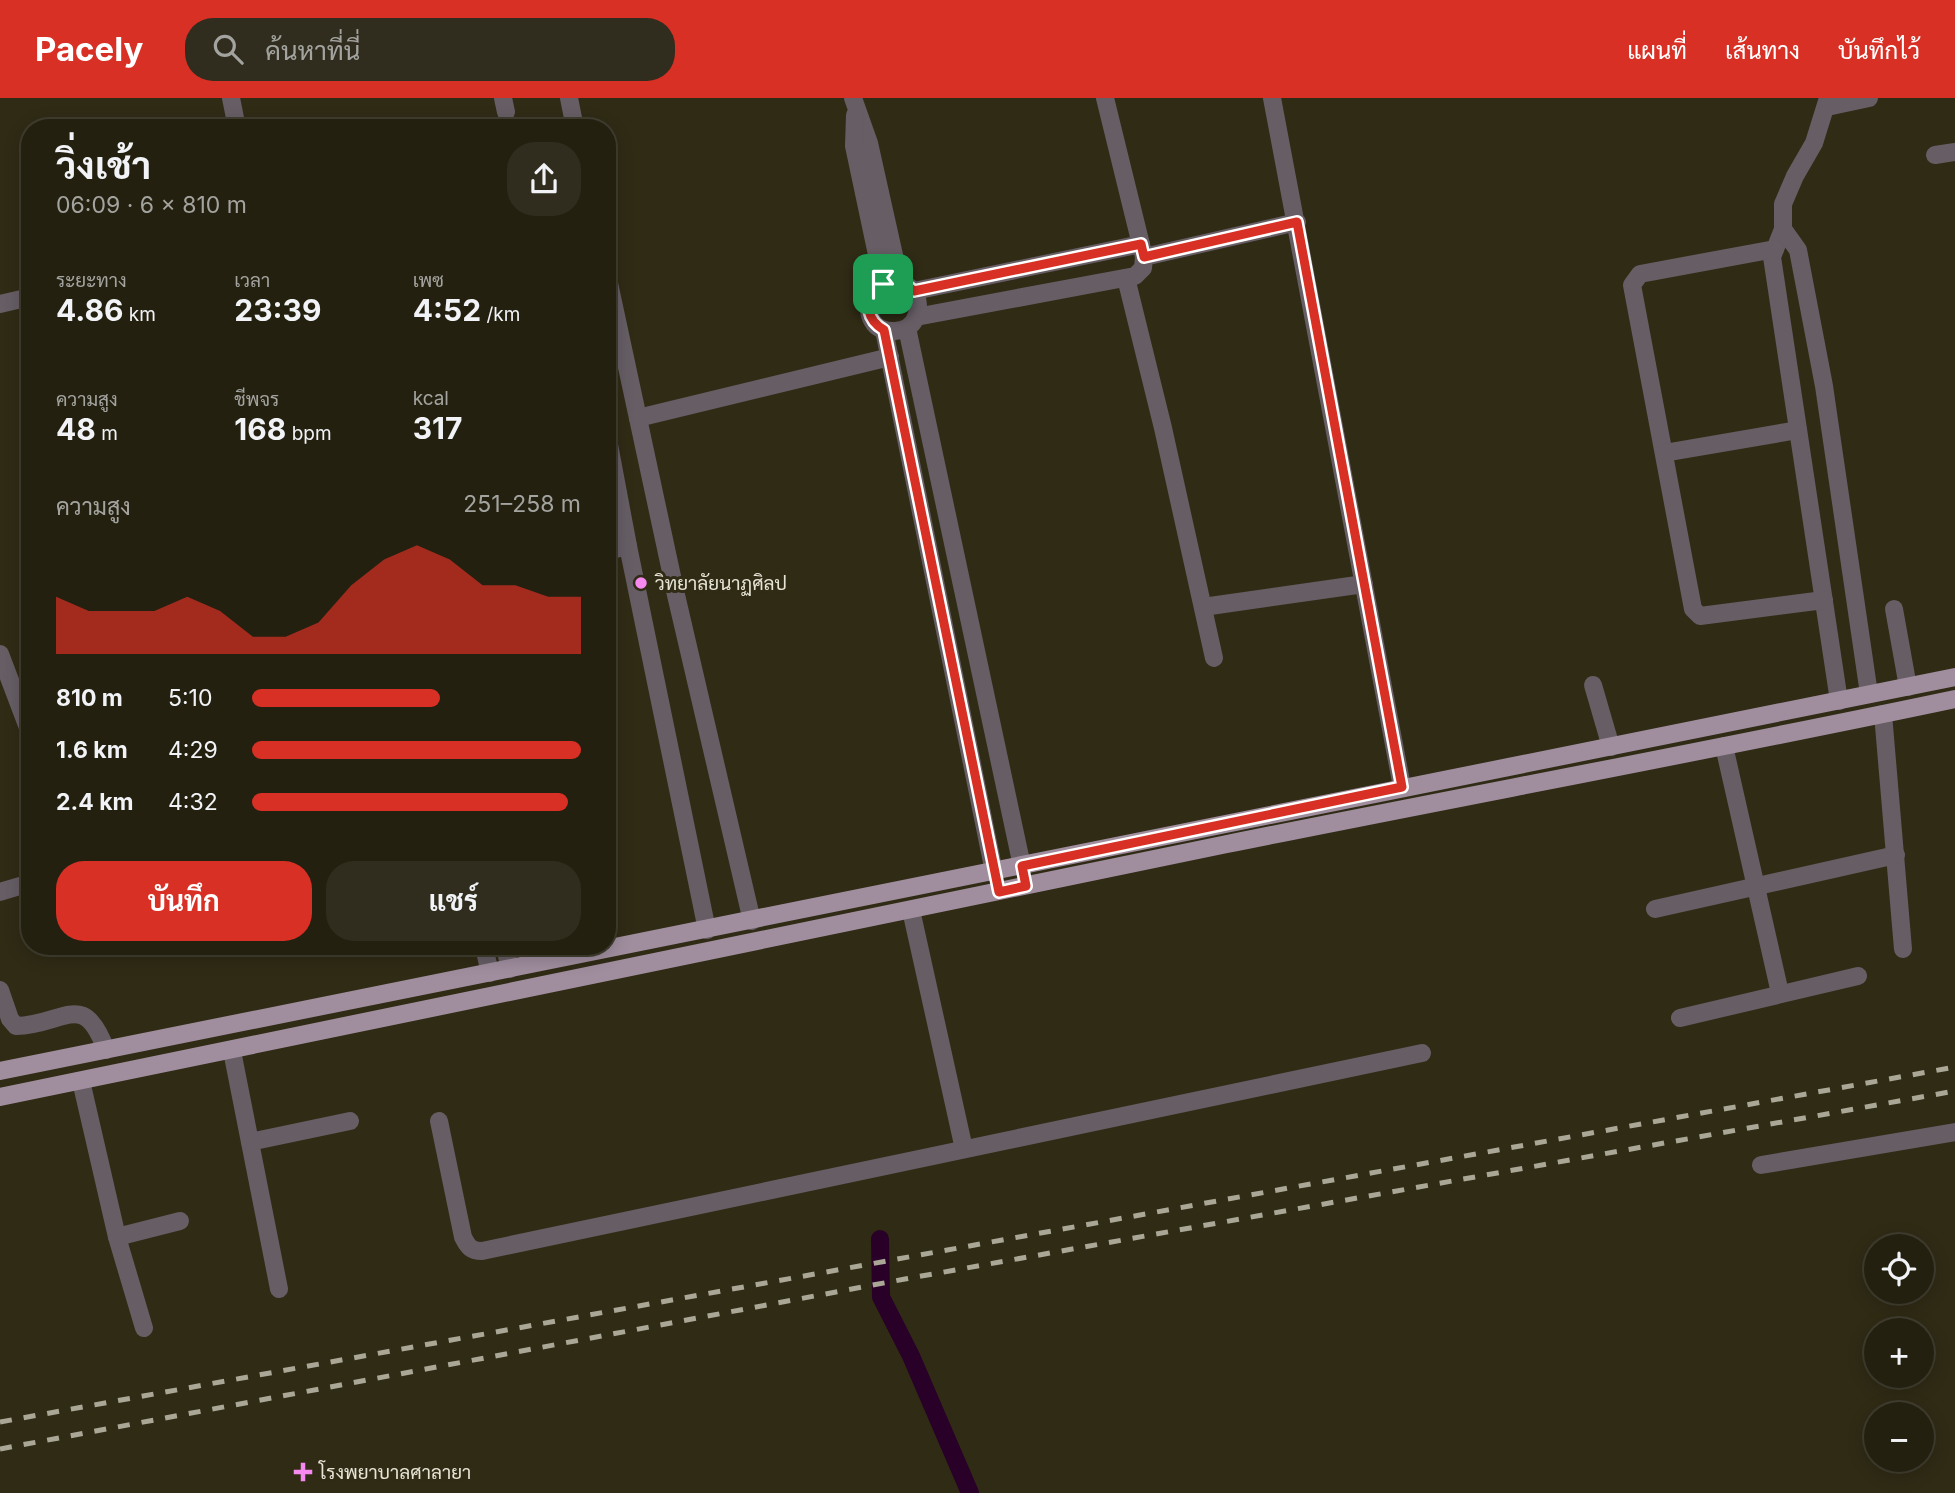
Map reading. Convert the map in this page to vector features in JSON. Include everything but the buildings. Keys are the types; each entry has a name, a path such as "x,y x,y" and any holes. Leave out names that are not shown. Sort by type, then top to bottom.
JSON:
{"main road":[{"path":"616,948 1955,677"},
{"path":"0,1097 1955,699"},
{"path":"1022,866 1026,886"},
{"path":"994,872 999,892"},
{"path":"0,1071 581,955"},
{"path":"486,974 487,996"}],"street":[{"path":"231,98 235,119"},
{"path":"569,98 573,119"},
{"path":"1105,98 1143,251 1143,268 1131,277 912,322 892,332 877,326 869,311 871,295 899,285 1143,251 1297,222"},
{"path":"1272,98 1402,787"},
{"path":"1839,701 1772,257 1783,229 1783,204 1814,143 1828,102 1869,98"},
{"path":"854,103 854,146 899,285 919,306 912,322 1022,866"},
{"path":"1935,155 1955,152"},
{"path":"1783,229 1798,250 1824,386 1869,694"},
{"path":"1775,249 1640,274 1632,285 1693,609 1700,616 1824,600"},
{"path":"1131,277 1214,658"},
{"path":"0,304 21,299"},
{"path":"616,316 676,595 752,921"},
{"path":"884,330 994,872"},
{"path":"638,418 890,357"},
{"path":"1664,453 1798,430"},
{"path":"616,482 708,930"},
{"path":"616,549 628,546"},
{"path":"1203,607 1364,584"},
{"path":"1894,609 1908,687"},
{"path":"0,654 21,709"},
{"path":"1594,685 1611,747"},
{"path":"1883,715 1903,949"},
{"path":"1724,746 1780,993"},
{"path":"1655,909 1896,855"},
{"path":"0,892 21,886"},
{"path":"911,910 964,1149"},
{"path":"485,955 486,974"},
{"path":"507,955 510,969"},
{"path":"1680,1018 1858,976"},
{"path":"0,990 10,1019 16,1026 30,1026 79,1013 90,1017 106,1050"},
{"path":"232,1051 279,1289"},
{"path":"439,1121 463,1237 468,1247 474,1251 1422,1054"},
{"path":"81,1081 117,1237 144,1328"},
{"path":"250,1142 350,1121"},
{"path":"1762,1165 1955,1133"},
{"path":"117,1237 180,1222"}],"waterway":[{"path":"880,1239 881,1297 911,1356 970,1493"}],"railway":[{"path":"0,1422 1955,1067"},
{"path":"0,1449 905,1279 1955,1091"}],"place":[{"name":"วิทยาลัยนาฏศิลป","path":"641,583"},
{"name":"โรงพยาบาลศาลายา","path":"303,1472"}],"route":[{"path":"1297,222 1402,787 1022,866 1026,886 999,892 884,330 877,326 869,311 871,295 883,284 900,282 914,291 1141,244 1144,257 1297,222"}]}
